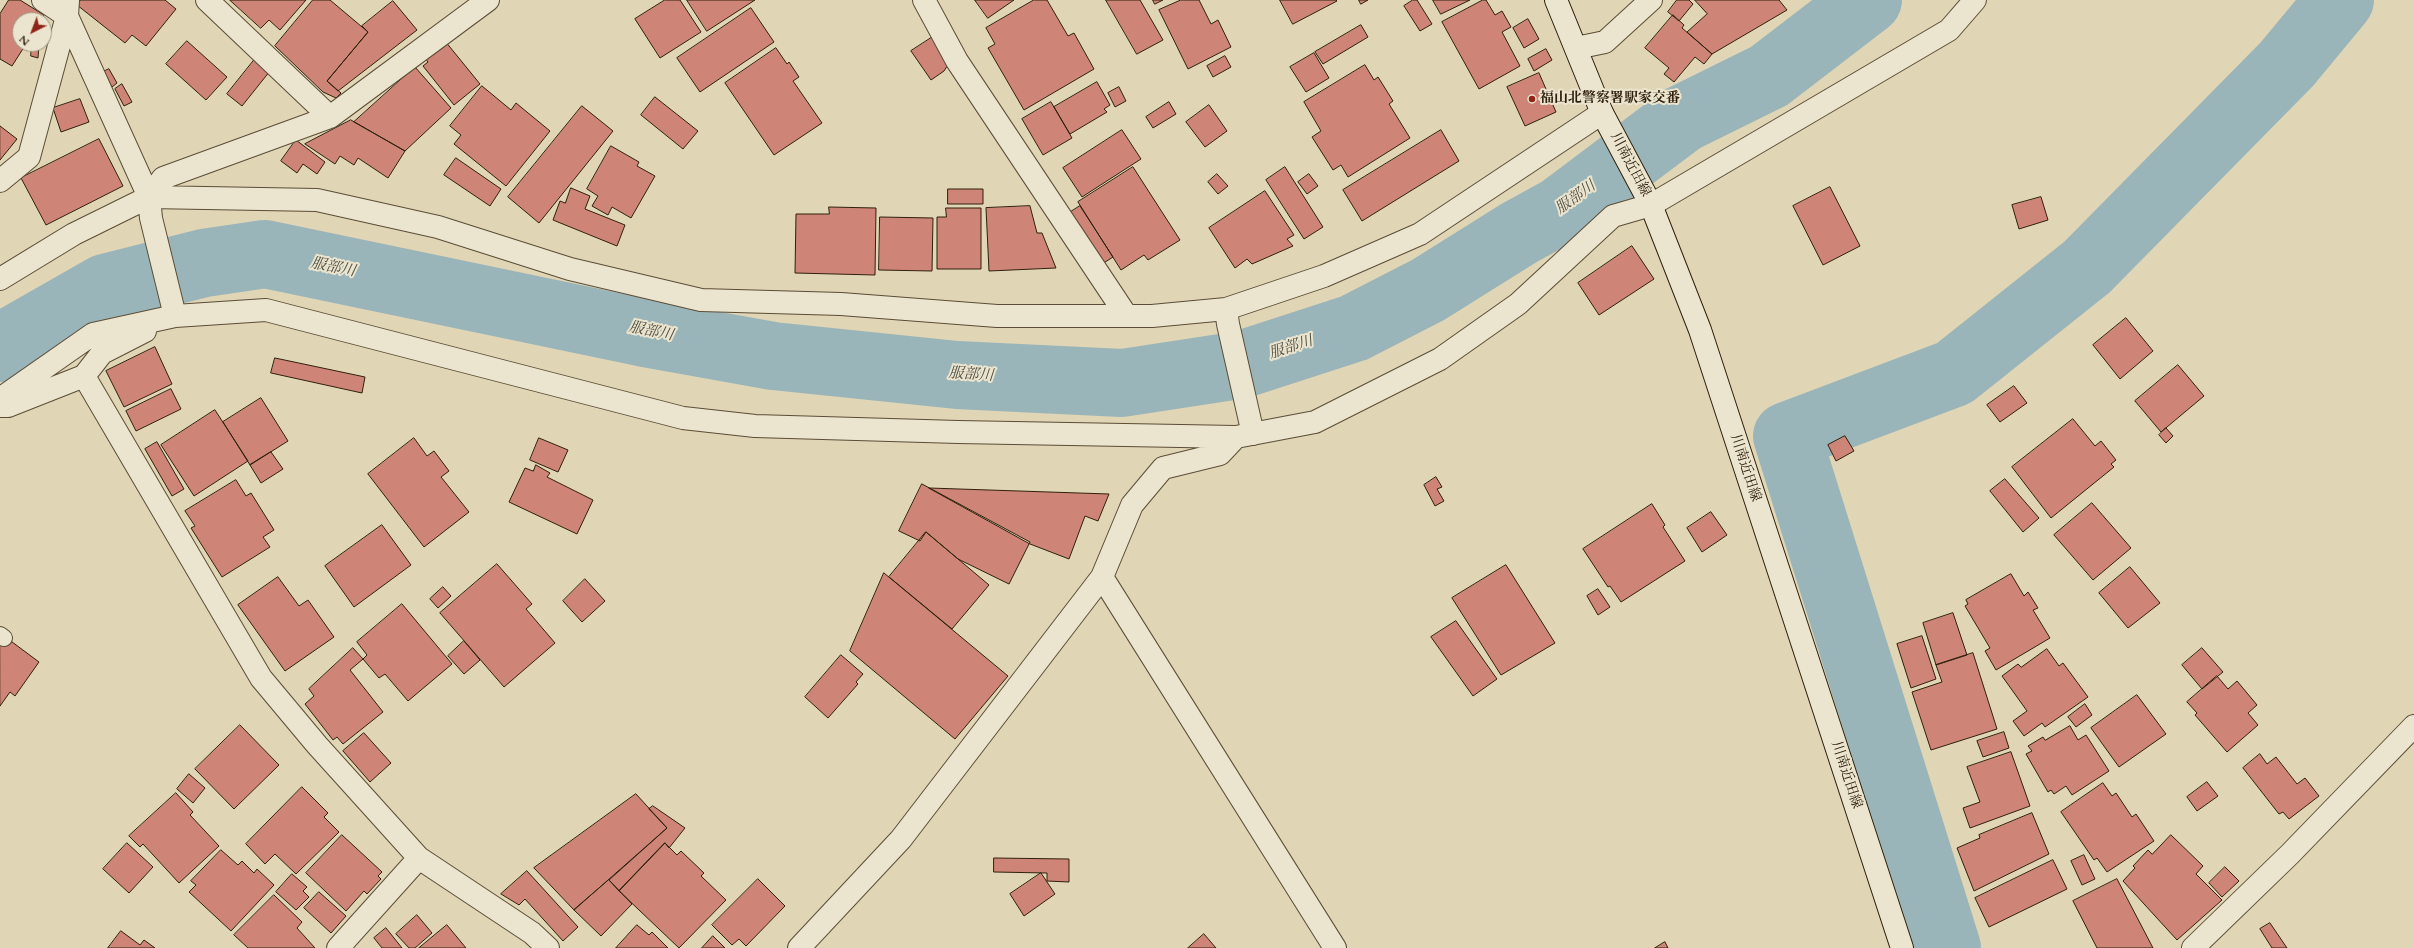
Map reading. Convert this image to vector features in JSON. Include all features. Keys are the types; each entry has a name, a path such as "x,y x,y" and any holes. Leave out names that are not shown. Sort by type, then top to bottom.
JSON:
{"street":[{"path":"43,0 67,8 149,197 151,218 175,316"},
{"path":"207,0 330,117"},
{"path":"149,197 163,178 330,117 488,0"},
{"path":"924,0 957,61 1126,315"},
{"name":"川南近田線","path":"1556,0 1605,119 1651,205 1700,330 1902,948"},
{"path":"1576,48 1605,42 1651,0"},
{"path":"2,407 93,334 175,316 266,310 683,418 755,426 958,432 1244,436 1314,422 1440,359 1518,304 1613,216 1651,205 1949,30 1975,0"},
{"path":"0,181 29,157 67,8"},
{"path":"0,279 74,234 149,197 317,200 438,227 570,269 701,300 841,304 997,316 1227,316 1420,234 1605,119"},
{"path":"2,407 84,376 102,353 175,316"},
{"path":"799,948 901,839 1102,577 1132,505 1163,468 1220,454 1244,436 1249,412 1227,316"},
{"path":"84,376 261,678 318,745 419,858 532,933 548,948"},
{"path":"1102,577 1335,948"},
{"path":"2193,948 2290,854 2414,726"},
{"path":"338,948 419,858"}],"building":[{"path":"9,0 20,0 39,12 12,12 12,52 21,52 12,66 0,59 0,14"},
{"path":"81,0 165,0 176,9 146,46 132,35 125,43 77,5"},
{"path":"230,0 306,0 280,30 269,20 261,28"},
{"path":"313,0 330,0 368,32 327,81 341,93 336,98 323,92 275,46"},
{"path":"665,0 680,0 701,32 660,58 635,19"},
{"path":"687,0 755,0 707,31"},
{"path":"975,0 1014,0 988,18"},
{"path":"1034,0 1047,0 1068,36 1074,33 1094,69 1024,110 988,48 995,44 986,28"},
{"path":"1106,0 1140,0 1163,40 1137,54"},
{"path":"1153,0 1163,0 1155,4"},
{"path":"1181,0 1199,0 1211,24 1218,20 1231,47 1188,69 1159,10"},
{"path":"1280,0 1336,0 1337,1 1293,24"},
{"path":"1359,0 1368,0 1361,4"},
{"path":"1413,0 1417,0 1432,24 1420,31 1404,6"},
{"path":"1433,0 1470,0 1441,14"},
{"path":"1483,0 1486,0 1495,15 1502,11 1511,27 1502,32 1520,66 1479,89 1442,22"},
{"path":"1677,0 1689,0 1693,4 1679,21 1668,12"},
{"path":"1695,0 1779,0 1787,10 1712,54 1687,32 1707,14"},
{"path":"393,1 417,30 338,91 327,81 368,32 362,26"},
{"path":"751,8 774,42 700,92 677,58"},
{"path":"1673,15 1684,25 1682,28 1712,54 1704,64 1695,57 1674,82 1664,74 1669,68 1645,48"},
{"path":"1528,19 1539,39 1524,48 1513,28"},
{"path":"1361,25 1368,37 1323,64 1315,52"},
{"path":"945,29 958,49 944,71 931,80 911,51"},
{"path":"187,41 227,77 206,100 166,64"},
{"path":"445,41 480,84 454,105 423,66 428,62 425,58"},
{"path":"776,48 787,64 789,62 799,77 793,81 822,123 774,155 725,83"},
{"path":"1546,49 1552,60 1534,71 1528,59"},
{"path":"31,52 38,52 38,58 31,56"},
{"path":"1314,53 1329,78 1306,92 1290,67"},
{"path":"1225,56 1231,67 1213,77 1207,66"},
{"path":"255,59 270,71 242,106 227,94"},
{"path":"1365,65 1374,80 1378,77 1393,101 1389,104 1410,138 1348,177 1341,165 1333,170 1312,137 1321,131 1304,102"},
{"path":"415,67 451,108 405,151 354,122"},
{"path":"109,69 117,83 112,87 103,72"},
{"name":"福山北警察署駅家交番","path":"1539,73 1556,112 1525,126 1507,87"},
{"path":"1097,82 1110,105 1104,109 1107,112 1070,134 1054,107"},
{"path":"122,84 132,102 124,106 115,89"},
{"path":"482,86 511,110 516,103 550,131 506,186 454,144 461,135 450,126"},
{"path":"1119,87 1126,101 1115,107 1108,93"},
{"path":"655,97 698,131 683,149 641,115"},
{"path":"80,99 89,122 61,132 53,108"},
{"path":"1051,102 1072,138 1043,155 1022,119"},
{"path":"1169,102 1176,114 1153,128 1146,117"},
{"path":"1209,105 1227,131 1205,147 1186,122"},
{"path":"582,106 613,131 539,223 508,197"},
{"path":"351,120 405,151 388,178 358,158 354,165 340,156 335,164 305,144"},
{"path":"0,126 17,139 0,160"},
{"path":"1122,130 1141,159 1082,197 1063,168"},
{"path":"1441,130 1459,161 1362,221 1343,190"},
{"path":"99,139 123,186 46,225 21,178"},
{"path":"296,140 325,162 317,174 303,164 297,173 281,161"},
{"path":"611,146 639,162 637,166 655,176 631,218 612,207 608,215 592,206 598,196 587,189"},
{"path":"456,158 501,189 490,206 444,175"},
{"path":"1133,167 1180,240 1148,260 1144,255 1121,270 1078,202"},
{"path":"1285,167 1323,227 1304,239 1266,180"},
{"path":"1217,174 1228,186 1218,194 1208,182"},
{"path":"1309,174 1318,186 1307,194 1298,182"},
{"path":"1830,187 1860,246 1823,265 1793,206"},
{"path":"571,188 590,196 585,209 625,225 617,246 553,220 560,201 565,203"},
{"path":"948,189 983,189 983,204 948,204"},
{"path":"1265,191 1294,235 1287,239 1293,246 1252,264 1247,259 1235,268 1209,228"},
{"path":"2041,197 2048,220 2019,229 2012,205"},
{"path":"1030,206 1037,233 1042,233 1056,268 989,271 986,208"},
{"path":"1080,206 1113,257 1099,266 1066,215"},
{"path":"829,207 876,208 875,275 795,273 796,214 829,214"},
{"path":"946,208 981,208 981,269 937,269 937,217 946,217"},
{"path":"880,217 933,218 932,271 879,270"},
{"path":"1632,246 1654,279 1599,315 1578,283"},
{"path":"2126,318 2153,351 2120,379 2093,345"},
{"path":"155,347 172,384 124,407 106,371"},
{"path":"275,358 365,377 362,393 271,373"},
{"path":"2178,365 2204,396 2161,432 2135,401"},
{"path":"2014,386 2027,403 2000,422 1987,405"},
{"path":"171,389 181,409 136,431 126,411"},
{"path":"261,398 288,441 250,465 223,422"},
{"path":"215,410 248,461 194,496 161,445"},
{"path":"2073,419 2095,446 2101,441 2116,460 2111,464 2114,467 2051,518 2012,467"},
{"path":"2166,428 2173,436 2166,443 2159,435"},
{"path":"1845,436 1854,451 1836,461 1828,445"},
{"path":"414,438 427,456 434,451 449,471 441,477 469,512 424,547 368,474"},
{"path":"539,438 568,450 558,472 530,460"},
{"path":"157,442 184,489 172,496 145,449"},
{"path":"271,452 283,469 261,483 250,465"},
{"path":"536,465 550,473 547,477 593,500 577,534 509,502 525,468 533,471"},
{"path":"1436,477 1442,487 1437,489 1444,501 1435,506 1424,485"},
{"path":"2005,479 2039,518 2023,532 1990,491"},
{"path":"236,480 246,496 251,493 274,530 263,537 270,547 222,577 191,528 195,526 185,511"},
{"path":"922,484 1030,542 1009,584 958,559 926,532 920,541 899,531"},
{"path":"929,488 1109,494 1098,521 1085,516 1069,559 1030,544"},
{"path":"2092,503 2131,548 2093,580 2054,535"},
{"path":"1652,504 1665,525 1663,527 1685,561 1621,602 1610,586 1608,587 1583,549"},
{"path":"1711,512 1727,535 1702,552 1687,528"},
{"path":"382,525 411,565 354,607 325,566"},
{"path":"926,532 989,585 952,629 889,577"},
{"path":"497,564 532,604 526,609 555,643 504,687 440,613"},
{"path":"1506,565 1555,643 1501,675 1452,598"},
{"path":"2130,567 2160,603 2128,628 2099,593"},
{"path":"884,573 1008,676 955,739 850,651"},
{"path":"2011,574 2024,596 2028,592 2038,608 2033,610 2050,638 1996,670 1985,651 1990,648 1965,606 1968,604 1966,600"},
{"path":"278,577 299,606 308,600 334,637 285,671 238,605"},
{"path":"585,579 605,601 582,622 563,601"},
{"path":"443,587 451,596 438,608 430,599"},
{"path":"1598,589 1610,607 1598,615 1587,596"},
{"path":"402,604 452,664 408,701 385,674 379,678 363,659 367,655 357,642"},
{"path":"1953,613 1967,655 1936,665 1923,623"},
{"path":"1456,621 1497,679 1473,696 1431,637"},
{"path":"0,633 39,662 15,696 10,692 0,706"},
{"path":"1922,636 1936,679 1911,688 1897,644"},
{"path":"464,641 480,660 464,674 448,656"},
{"path":"353,648 363,659 350,670 383,712 343,744 337,737 333,740 305,704 314,696 309,689"},
{"path":"2202,648 2223,672 2202,689 2182,665"},
{"path":"2047,649 2059,666 2063,663 2088,697 2045,727 2042,723 2024,736 2013,721 2027,711 2002,676 2018,664 2021,667"},
{"path":"1973,653 1997,729 1931,750 1912,692 1942,682 1936,665"},
{"path":"841,655 863,674 856,682 858,684 828,718 805,697"},
{"path":"2217,676 2228,689 2237,681 2257,705 2248,713 2258,725 2227,752 2195,715 2197,713 2187,702"},
{"path":"2137,695 2166,734 2119,767 2091,728"},
{"path":"2085,704 2092,715 2076,727 2068,717"},
{"path":"240,725 279,765 234,809 195,769"},
{"path":"2070,726 2078,740 2086,735 2109,771 2072,795 2066,786 2054,794 2051,790 2048,792 2026,754 2032,751 2028,746 2043,737 2045,740"},
{"path":"2004,732 2009,748 1983,757 1977,741"},
{"path":"364,733 391,763 370,782 343,751"},
{"path":"2011,752 2030,806 1970,828 1963,808 1980,802 1967,767"},
{"path":"2260,754 2267,764 2276,757 2297,784 2305,778 2319,796 2289,819 2283,812 2279,814 2243,768"},
{"path":"189,774 205,788 193,803 177,789"},
{"path":"2207,782 2218,796 2197,811 2187,797"},
{"path":"2103,783 2112,796 2116,793 2132,817 2136,814 2154,841 2107,872 2097,858 2094,860 2061,812"},
{"path":"302,787 328,813 324,817 339,832 296,874 275,854 265,864 246,844"},
{"path":"176,793 193,812 190,815 219,846 179,883 143,844 140,847 129,836"},
{"path":"636,794 667,828 574,910 534,868"},
{"path":"653,806 685,828 669,848 665,843 619,891 609,880 667,828 649,809"},
{"path":"2032,813 2049,854 1974,891 1957,848 1980,838 1979,835"},
{"path":"342,835 382,872 378,876 381,879 367,894 364,891 346,911 306,873"},
{"path":"2171,835 2203,866 2196,874 2222,900 2177,940 2123,881 2135,868 2133,866 2148,850 2152,854"},
{"path":"127,843 153,867 129,893 103,869"},
{"path":"665,843 677,855 681,851 704,873 701,876 726,900 679,948 619,891"},
{"path":"221,850 238,865 242,861 254,873 257,869 274,885 231,931 189,892 196,885 191,881"},
{"path":"2084,855 2095,879 2082,885 2071,861"},
{"path":"994,858 1069,859 1069,882 1047,881 1047,873 994,872"},
{"path":"2053,860 2067,889 1989,927 1975,898"},
{"path":"2225,867 2239,881 2222,897 2209,883"},
{"path":"527,871 578,927 563,941 525,899 519,905 501,894"},
{"path":"1041,873 1055,894 1024,916 1010,894"},
{"path":"292,874 307,887 303,891 309,897 296,910 276,892"},
{"path":"758,879 785,906 746,946 739,939 732,945 712,925"},
{"path":"2117,879 2153,948 2097,948 2073,901"},
{"path":"609,880 632,904 601,936 574,910"},
{"path":"319,892 346,916 331,933 304,908"},
{"path":"274,895 302,922 297,928 315,948 248,948 234,935"},
{"path":"417,915 432,933 415,948 409,948 396,934"},
{"path":"2270,923 2287,948 2272,948 2260,929"},
{"path":"447,925 466,948 419,948"},
{"path":"637,925 649,935 652,932 668,948 616,948"},
{"path":"386,928 402,948 382,948 374,938"},
{"path":"121,931 140,945 144,940 155,948 108,948"},
{"path":"1204,934 1216,948 1188,948"},
{"path":"713,936 725,948 702,948"},
{"path":"1665,942 1668,948 1655,948"}],"waterway":[{"name":"服部川","path":"0,348 105,288 204,263 265,254 645,333 773,356 957,375 1122,383 1240,365 1354,328 1428,290 1519,233 1561,210 1682,119 1769,76 1868,0"},
{"path":"1947,948 1787,436 1954,373 2087,267 2287,64 2340,0"}],"place":[{"name":"福山北警察署駅家交番","path":"1532,99"}]}
